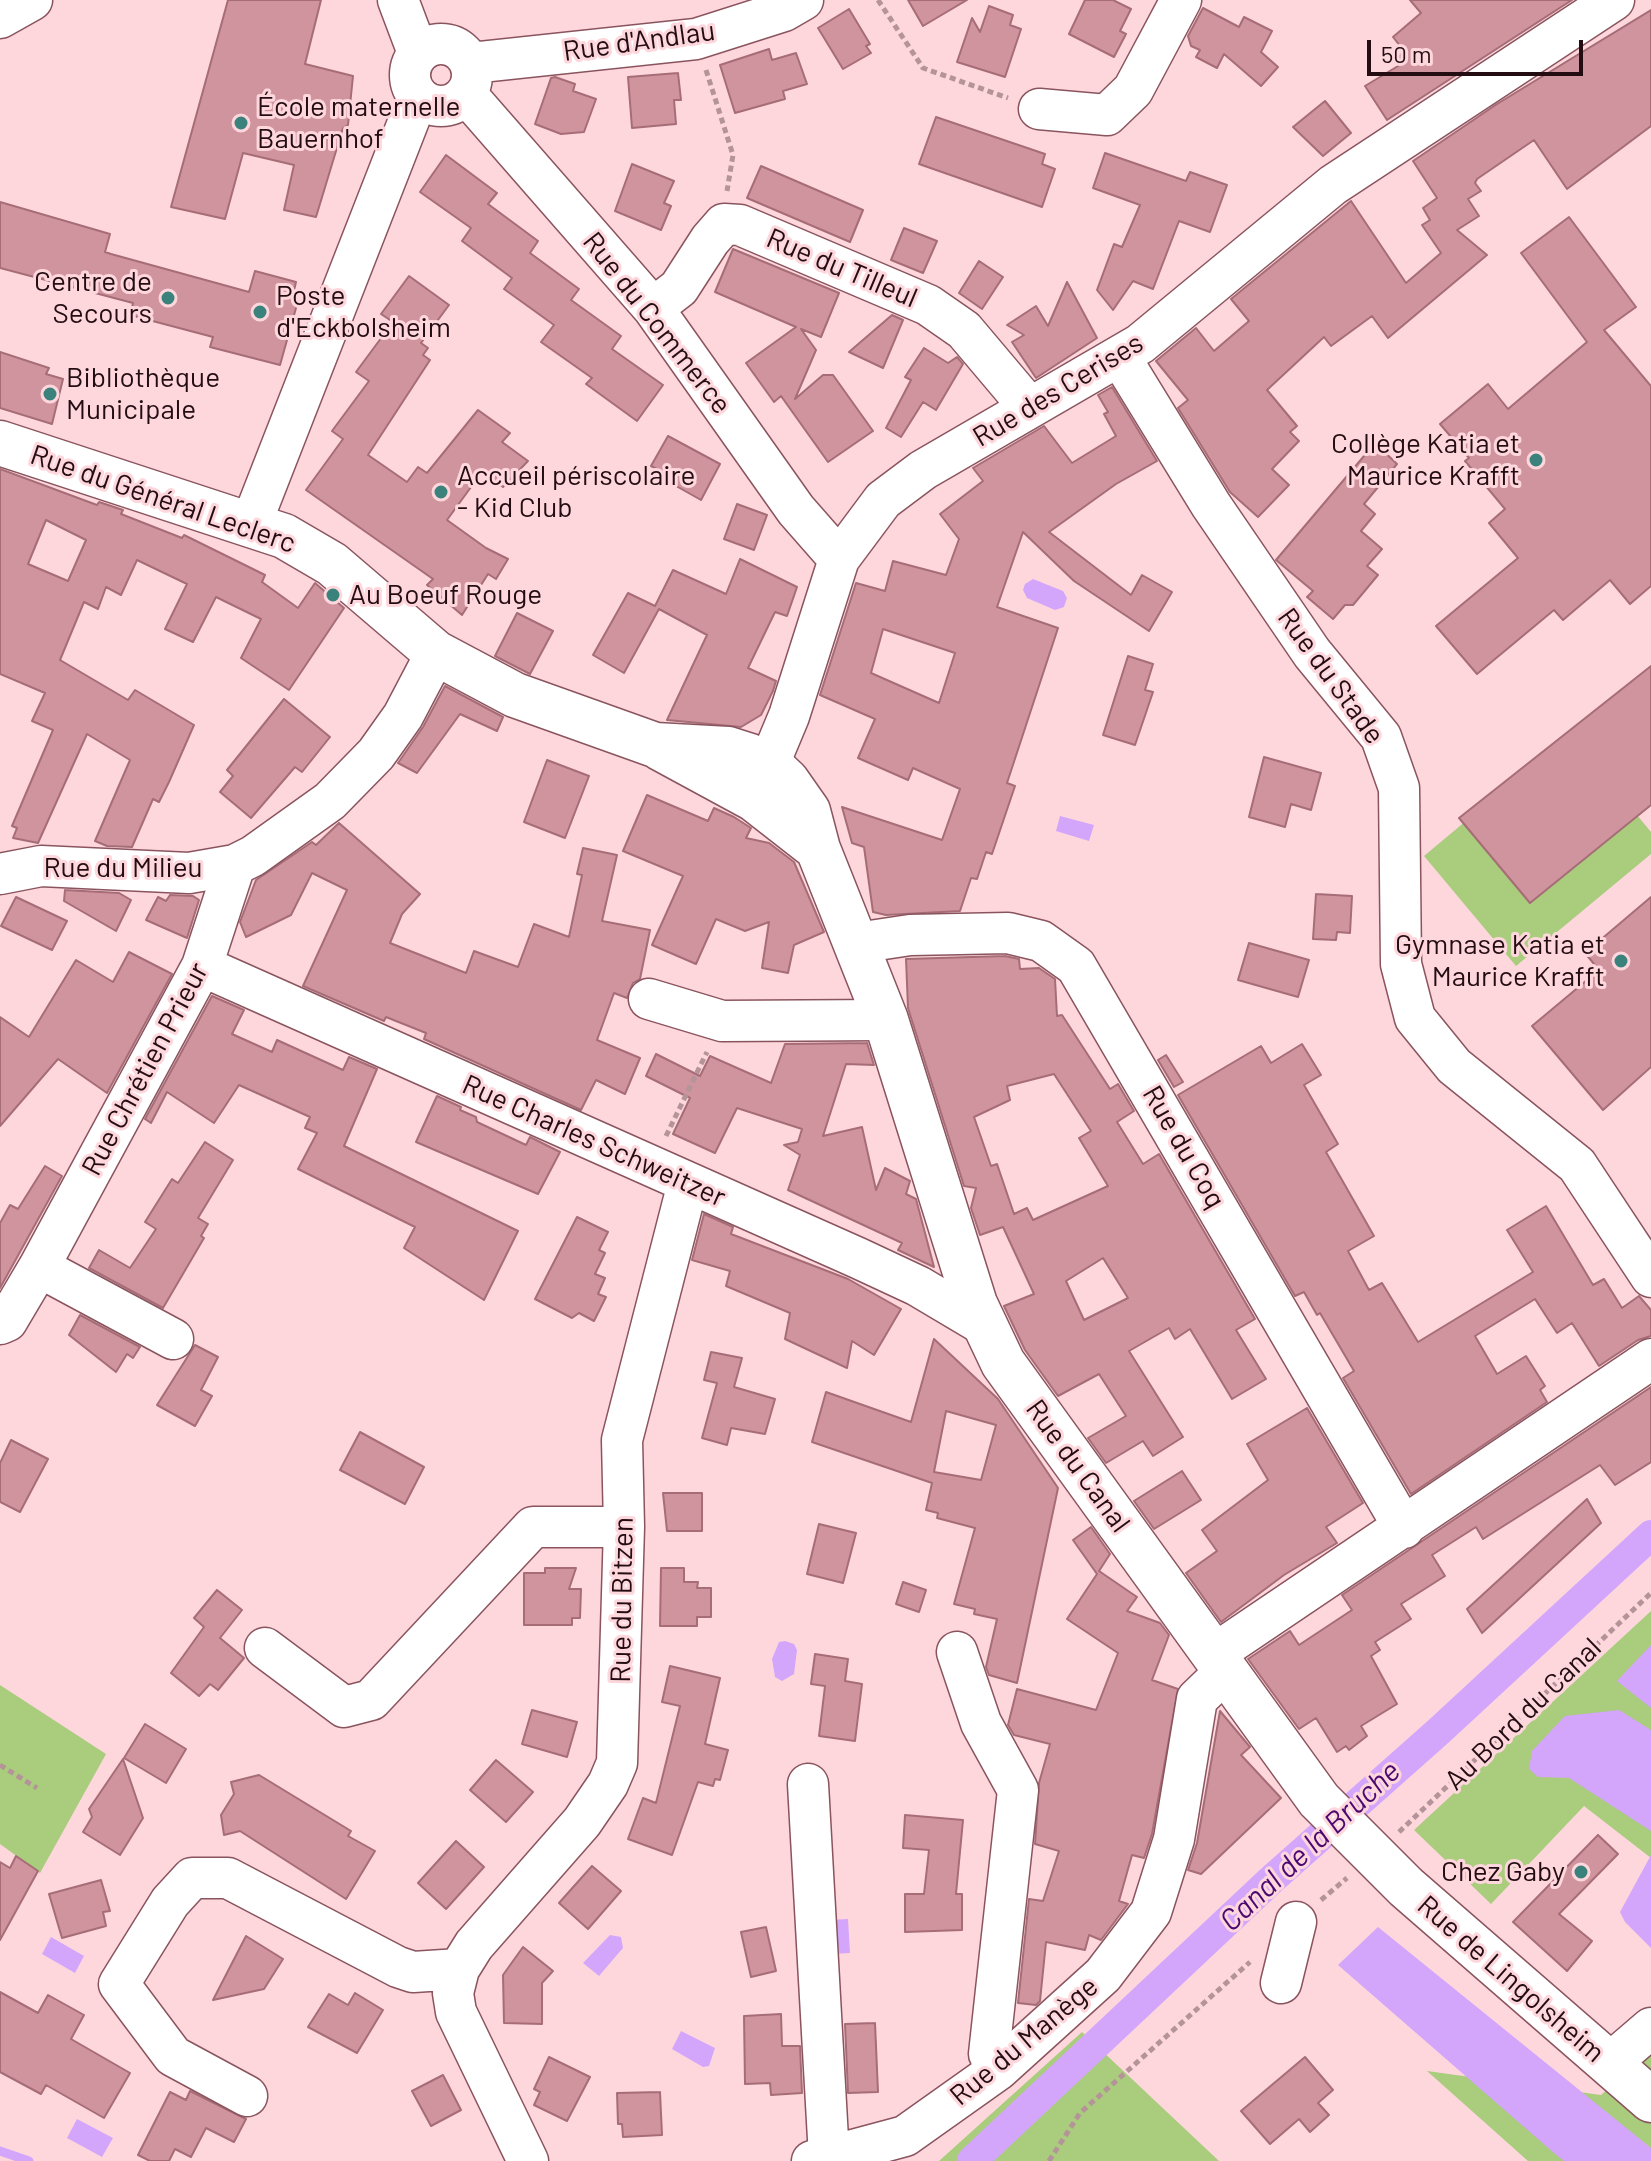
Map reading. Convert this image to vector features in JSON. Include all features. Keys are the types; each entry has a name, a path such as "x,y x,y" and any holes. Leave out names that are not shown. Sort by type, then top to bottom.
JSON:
{"main road":[{"name":"Rue du Général Leclerc","path":"0,443 284,536 332,564 436,653 515,695 655,745 728,749 762,782"},
{"name":"Rue du Canal","path":"762,782 808,811 818,849 886,1020 982,1324 1003,1363 1319,1800 1376,1843"},
{"name":"Rue de Lingolsheim","path":"1376,1843 1406,1887 1651,2100"}],"street":[{"path":"0,18 32,0"},
{"name":"Rue du Commerce","path":"398,0 653,308 796,510 839,559"},
{"name":"Rue du Commerce","path":"423,0 450,64"},
{"name":"Rue d'Andlau","path":"450,64 696,39 784,11 803,0"},
{"path":"1039,109 1107,115 1133,90 1181,0"},
{"name":"Rue des Cerises","path":"762,782 839,559 864,522 902,483 1120,357 1333,185 1614,0"},
{"path":"251,524 418,97 435,106 453,104 450,64"},
{"path":"653,308 679,288 724,224"},
{"name":"Rue du Tilleul","path":"724,224 740,225 928,305 964,330 1029,407"},
{"name":"Rue du Stade","path":"1120,357 1211,505 1312,653 1381,737 1399,788 1401,964 1415,1018 1454,1066 1577,1165 1644,1250"},
{"name":"Rue du Milieu","path":"0,874 41,866 189,873 235,865 294,829 359,773 403,716 436,653"},
{"name":"Rue Chrétien Prieur","path":"0,1324 7,1321 39,1267 202,966 235,865"},
{"name":"Rue du Coq","path":"857,943 910,935 1008,933 1041,941 1076,966 1404,1528"},
{"name":"Rue Charles Schweitzer","path":"202,966 918,1286 982,1324"},
{"path":"649,999 722,1021 886,1020"},
{"name":"Rue du Bitzen","path":"528,2161 456,2012 453,1993 459,1969 474,1945 597,1803 617,1763 624,1527 622,1440 688,1183"},
{"path":"39,1267 173,1339"},
{"path":"1220,1663 1404,1528 1651,1359"},
{"path":"265,1648 344,1707 371,1700 533,1527 624,1527"},
{"path":"957,1652 981,1723 1018,1790 989,2054 998,2070"},
{"name":"Rue du Manège","path":"820,2159 905,2136 998,2070 1103,1975 1151,1912 1174,1839 1197,1699 1220,1663"},
{"path":"808,1784 820,2159"},
{"path":"247,2096 173,2056 119,1984 170,1902 192,1878 228,1878 398,1967 413,1972 459,1969"},
{"path":"1268,1971 1296,1922"},
{"path":"1609,2064 1651,2028"}],"path":[{"path":"878,0 923,68 1039,109"},
{"path":"696,39 733,155 724,224"},
{"path":"652,1166 722,1021"},
{"name":"Au Bord du Canal","path":"1296,1922 1376,1843 1651,1593"},
{"path":"0,1765 37,1788"},
{"path":"1049,2161 1080,2113 1268,1971"}],"green space":[{"path":"1570,734 1651,832 1651,854 1516,966 1424,856"},
{"path":"1651,1611 1651,1858 1584,1806 1491,1904 1414,1830"},
{"path":"0,1685 106,1754 40,1873 0,1844"},
{"path":"1082,2032 1219,2161 939,2161"},
{"path":"1651,2050 1651,2161 1528,2161 1427,2071 1601,2095"}],"shaded area":[{"path":"1033,579 1063,591 1067,598 1064,607 1055,610 1027,598 1023,590 1025,584"},
{"path":"1060,816 1094,825 1089,841 1056,831"},
{"path":"779,1642 794,1644 797,1650 794,1674 782,1681 775,1677 772,1659"},
{"path":"1651,1645 1651,1708 1617,1681"},
{"path":"1619,1710 1651,1730 1651,1831 1569,1778 1538,1777 1529,1769 1532,1751 1565,1716"},
{"path":"1651,1855 1651,1948 1625,1922 1620,1912"},
{"path":"848,1919 850,1953 832,1954 830,1920"},
{"path":"1378,1927 1651,2148 1651,2161 1564,2161 1554,2153 1338,1965"},
{"path":"610,1935 621,1937 623,1948 599,1976 583,1963"},
{"path":"51,1937 84,1956 75,1973 42,1954"},
{"path":"681,2031 715,2048 709,2066 703,2067 672,2049"},
{"path":"77,2119 113,2138 102,2157 67,2138"}],"building":[{"path":"228,0 321,0 305,64 353,76 348,125 343,128 316,217 284,210 294,165 243,153 225,219 171,207"},
{"path":"908,0 967,0 923,26"},
{"path":"1085,0 1113,0 1131,9 1120,31 1126,34 1114,57 1069,34"},
{"path":"1410,0 1572,0 1387,120 1365,86 1403,63 1399,57 1404,51 1393,37 1421,13"},
{"path":"989,6 1013,15 1010,25 1021,29 1005,77 957,62 972,18 980,32"},
{"path":"1203,8 1239,27 1244,17 1272,31 1261,52 1278,67 1261,86 1224,54 1217,68 1196,57 1200,50 1191,46 1188,36"},
{"path":"849,9 870,44 866,46 871,53 843,69 818,28"},
{"path":"1651,10 1651,126 1567,189 1534,140 1477,179 1475,183 1481,191 1468,199 1479,216 1457,230 1487,255 1388,338 1372,316 1331,346 1324,337 1267,390 1297,426 1290,432 1299,441 1272,469 1289,485 1258,517 1230,492 1178,408 1188,400 1156,361 1196,328 1214,351 1249,321 1231,299 1351,201 1406,283 1441,253 1422,225 1430,220 1423,208 1437,198 1413,161 1497,104"},
{"path":"769,49 772,60 796,53 807,84 783,91 785,99 735,113 720,65"},
{"path":"678,73 681,100 674,100 676,124 632,128 628,77"},
{"path":"551,78 575,84 573,91 596,99 584,132 561,134 535,124"},
{"path":"1325,101 1351,133 1323,156 1293,127"},
{"path":"936,117 1045,154 1042,164 1055,169 1042,207 919,164"},
{"path":"1105,153 1186,181 1190,172 1227,185 1210,232 1179,221 1153,289 1133,281 1113,310 1097,290 1114,244 1122,247 1140,205 1093,188"},
{"path":"446,155 497,193 488,204 538,241 530,253 579,289 571,300 621,336 612,349 663,385 637,421 586,384 592,378 541,342 554,325 504,289 512,278 462,241 471,228 420,192"},
{"path":"632,164 674,181 664,203 671,206 661,230 615,211"},
{"path":"761,166 863,210 850,242 747,198"},
{"path":"0,202 110,234 105,252 249,292 255,271 296,282 292,299 298,301 280,365 210,347 213,337 130,315 133,303 0,268"},
{"path":"1569,217 1636,307 1604,330 1651,386 1651,586 1630,604 1610,580 1563,620 1554,610 1477,674 1436,626 1518,558 1489,523 1505,509 1465,461 1469,458 1440,424 1488,384 1508,409 1587,342 1521,253"},
{"path":"904,228 937,241 923,273 891,260"},
{"path":"733,249 839,293 821,337 801,329 816,350 795,399 823,375 833,375 873,431 828,462 781,396 774,402 746,363 796,327 715,292"},
{"path":"979,261 1003,277 982,309 959,293"},
{"path":"409,276 449,305 421,343 428,348 423,355 430,360 368,455 407,482 418,467 427,473 478,410 510,433 502,442 528,461 503,487 482,472 447,520 486,548 508,559 496,579 488,574 462,615 427,585 433,579 306,490 343,439 332,431 369,381 356,372 393,322 381,314"},
{"path":"1067,282 1097,338 1036,378 1012,342 1024,335 1007,325 1036,306 1048,326"},
{"path":"892,315 903,320 883,368 849,352"},
{"path":"924,348 948,363 957,357 963,364 936,410 923,402 901,437 886,428 911,380 905,377"},
{"path":"0,352 49,368 46,374 63,379 52,424 0,408"},
{"path":"1112,387 1157,461 1116,484 1049,532 1131,595 1142,575 1172,592 1149,631 1074,581 1023,532 997,607 1058,628 1007,783 1015,786 992,854 986,852 977,879 971,878 960,911 886,915 873,912 864,847 852,843 842,807 942,840 960,789 913,768 908,780 858,758 875,719 820,695 856,583 885,591 893,561 946,575 959,539 940,514 983,481 973,468 1044,426 1072,463 1116,436 1098,395","holes":["883,629 955,653 939,703 871,673"]},
{"path":"668,436 720,464 701,500 669,482 672,477 651,466"},
{"path":"1375,443 1397,464 1364,504 1375,514 1361,531 1382,549 1367,566 1378,575 1353,605 1345,605 1333,619 1307,597 1313,591 1276,560"},
{"path":"0,469 97,505 99,502 123,510 121,514 182,538 184,535 265,575 262,582 298,608 315,583 344,608 289,690 241,658 261,619 216,597 193,642 165,629 187,584 137,560 121,595 106,587 98,609 84,602 60,660 128,700 135,690 194,725 159,802 153,799 132,847 107,846 95,841 130,760 87,734 38,843 13,838 17,828 12,826 53,730 32,721 45,693 0,674","holes":["46,520 86,540 68,581 28,564"]},
{"path":"737,504 767,515 754,550 724,539"},
{"path":"740,559 797,587 787,616 775,612 748,668 776,681 773,691 761,715 741,727 667,720 707,635 659,609 624,673 593,655 628,593 655,606 673,570 726,594"},
{"path":"517,613 553,631 530,674 495,656"},
{"path":"1128,656 1153,664 1145,690 1153,692 1135,745 1103,735"},
{"path":"1651,666 1651,805 1530,903 1459,818"},
{"path":"445,686 503,717 497,731 460,714 417,773 398,763 423,727"},
{"path":"284,699 330,737 302,772 295,767 251,818 220,792 233,776 227,770"},
{"path":"1264,757 1321,773 1311,810 1291,804 1285,827 1249,817"},
{"path":"547,760 589,776 565,838 524,822"},
{"path":"647,795 708,821 714,808 734,817 751,828 746,838 769,843 794,862 824,932 794,945 788,973 762,968 769,922 745,931 716,919 696,964 652,945 683,876 623,851"},
{"path":"339,823 420,894 402,914 390,943 466,973 474,951 518,967 534,924 569,937 582,875 577,874 583,848 617,855 602,921 650,930 640,979 633,983 627,998 614,993 597,1040 640,1058 625,1094 596,1080 581,1110 424,1039 426,1033 386,1017 384,1021 303,986 347,890 312,873 291,915 246,937 240,922 256,880 312,842 316,845"},
{"path":"65,890 119,893 131,900 116,931 64,901"},
{"path":"1316,894 1352,896 1350,933 1337,932 1336,940 1313,939"},
{"path":"170,895 193,896 199,900 187,938 146,920 158,897 166,901"},
{"path":"16,897 67,921 52,950 1,926"},
{"path":"1651,897 1651,1067 1603,1110 1532,1026 1599,970 1585,953"},
{"path":"1249,943 1309,960 1298,997 1238,980"},
{"path":"129,952 172,974 107,1093 58,1059 0,1126 0,1017 29,1037 76,960 113,982"},
{"path":"1005,956 1019,959 1020,969 1039,968 1055,979 1057,1016 1062,1015 1110,1089 1118,1084 1134,1111 1117,1122 1143,1164 1159,1154 1255,1319 1236,1330 1266,1379 1232,1399 1190,1329 1175,1339 1169,1328 1129,1351 1183,1437 1153,1456 1143,1441 1106,1463 1088,1438 1126,1416 1099,1374 1058,1396 1025,1350 1004,1306 1034,1294 1003,1227 980,1235 971,1208 976,1188 964,1186 908,1008 906,959","holes":["1054,1074 1091,1131 1079,1138 1108,1186 1033,1220 1027,1208 1014,1214 997,1164 991,1166 974,1117 1010,1100 1007,1086","1103,1258 1128,1298 1084,1320 1066,1281"]},
{"path":"212,996 244,1010 232,1034 272,1052 277,1040 343,1070 349,1057 377,1069 344,1146 518,1231 484,1300 404,1248 415,1227 298,1169 317,1133 305,1128 310,1117 239,1085 214,1123 167,1092 151,1123 145,1119"},
{"path":"867,1043 874,1065 846,1064 823,1136 862,1127 876,1190 885,1168 910,1181 906,1194 916,1199 934,1267 898,1250 902,1243 788,1190 800,1155 784,1145 798,1142 802,1129 737,1108 715,1153 673,1134 690,1098 646,1076 656,1054 700,1076 710,1056 771,1083 785,1044"},
{"path":"1302,1044 1321,1075 1304,1085 1338,1144 1326,1152 1374,1236 1348,1251 1369,1290 1382,1283 1418,1342 1533,1272 1507,1230 1546,1206 1593,1285 1604,1279 1622,1308 1639,1296 1651,1310 1651,1336 1638,1340 1599,1366 1572,1323 1557,1333 1535,1299 1475,1336 1497,1374 1526,1356 1545,1386 1540,1390 1547,1402 1411,1494 1343,1378 1354,1371 1304,1292 1295,1296 1178,1095 1261,1046 1271,1063"},
{"path":"1166,1055 1183,1082 1174,1087 1158,1060"},
{"path":"437,1096 461,1107 460,1110 476,1117 477,1122 526,1145 530,1137 560,1152 538,1194 416,1142"},
{"path":"205,1142 233,1160 198,1218 208,1224 201,1236 204,1238 163,1308 89,1268 99,1250 130,1268 156,1229 145,1222 172,1179 178,1183"},
{"path":"45,1166 62,1176 0,1288 0,1223 10,1205 18,1209"},
{"path":"704,1214 733,1227 731,1234 848,1279 901,1309 874,1355 852,1341 847,1368 785,1339 790,1313 726,1286 730,1271 692,1260"},
{"path":"577,1217 608,1232 599,1250 605,1253 595,1274 605,1278 598,1294 606,1297 594,1321 579,1313 572,1318 535,1299"},
{"path":"80,1315 140,1347 133,1358 127,1354 116,1372 69,1335"},
{"path":"934,1339 998,1399 1058,1488 1017,1683 989,1675 986,1667 997,1619 974,1614 975,1609 954,1604 975,1528 937,1518 938,1513 926,1510 932,1483 812,1442 826,1392 911,1422","holes":["946,1411 996,1425 981,1480 934,1472"]},
{"path":"195,1345 218,1357 201,1390 212,1396 195,1426 157,1405"},
{"path":"711,1352 742,1358 734,1387 775,1399 765,1434 731,1428 727,1445 702,1438 717,1383 704,1380"},
{"path":"1651,1387 1651,1462 1615,1485 1600,1465 1483,1539 1476,1527 1432,1555 1445,1576 1401,1604 1411,1619 1375,1642 1380,1650 1371,1656 1397,1704 1361,1726 1367,1736 1349,1750 1346,1746 1337,1752 1316,1718 1299,1729 1248,1659 1290,1631 1299,1645 1352,1610 1342,1595"},
{"path":"1307,1408 1363,1503 1326,1527 1337,1543 1284,1575 1221,1622 1186,1573 1217,1551 1202,1530 1268,1480 1247,1444"},
{"path":"360,1432 424,1467 405,1504 340,1470"},
{"path":"11,1440 48,1459 20,1512 0,1502 0,1463"},
{"path":"1182,1471 1201,1500 1154,1529 1134,1501"},
{"path":"663,1493 702,1493 702,1531 667,1531"},
{"path":"1587,1499 1601,1523 1482,1633 1467,1609"},
{"path":"819,1524 856,1533 843,1583 807,1574"},
{"path":"1091,1527 1110,1554 1099,1571 1137,1597 1127,1611 1160,1623 1169,1635 1152,1680 1178,1689 1152,1834 1144,1858 1132,1855 1119,1901 1128,1904 1101,1940 1089,1935 1085,1950 1046,1942 1040,2001 1036,2005 1018,2003 1029,1899 1043,1901 1059,1851 1035,1844 1039,1783 1050,1744 1014,1735 1008,1725 1017,1689 1096,1710 1118,1653 1067,1619 1097,1574 1073,1540"},
{"path":"545,1568 576,1568 569,1589 581,1589 580,1618 572,1618 572,1625 524,1625 524,1573 545,1573"},
{"path":"661,1568 684,1568 684,1582 698,1582 697,1588 711,1588 711,1617 697,1617 697,1626 660,1626"},
{"path":"903,1582 926,1590 919,1612 896,1604"},
{"path":"217,1590 242,1610 220,1638 244,1658 218,1690 210,1684 199,1696 171,1673 204,1627 194,1618"},
{"path":"815,1654 848,1659 845,1681 862,1684 855,1741 819,1736 825,1686 811,1684"},
{"path":"670,1666 720,1678 705,1744 728,1750 720,1780 715,1779 713,1786 698,1782 672,1855 628,1839 643,1798 656,1803 680,1706 662,1702"},
{"path":"532,1710 577,1722 567,1757 522,1744"},
{"path":"1220,1711 1250,1747 1241,1755 1281,1798 1201,1874 1188,1870 1197,1843"},
{"path":"145,1724 186,1749 166,1783 124,1758"},
{"path":"123,1759 143,1818 120,1855 83,1832 92,1817 89,1809"},
{"path":"496,1760 533,1792 506,1822 470,1790"},
{"path":"259,1775 351,1831 348,1836 375,1851 346,1899 240,1831 224,1835 221,1815 234,1794 231,1782"},
{"path":"905,1815 963,1820 956,1894 962,1894 962,1930 905,1932 905,1894 924,1894 929,1850 903,1848"},
{"path":"1598,1835 1618,1854 1559,1914 1592,1941 1567,1971 1513,1922"},
{"path":"456,1841 484,1867 446,1909 418,1883"},
{"path":"16,1856 38,1871 0,1940 0,1862 10,1868"},
{"path":"592,1866 621,1891 588,1929 559,1903"},
{"path":"101,1880 110,1911 103,1912 106,1926 62,1938 49,1894"},
{"path":"766,1927 776,1971 751,1977 741,1932"},
{"path":"246,1936 283,1959 264,1989 213,2000"},
{"path":"523,1947 553,1971 542,1983 542,2024 504,2023 503,1975"},
{"path":"0,1992 38,2013 48,1995 84,2015 71,2039 130,2073 104,2118 46,2085 41,2094 0,2072"},
{"path":"355,1993 383,2010 357,2053 308,2027 329,1994 348,2005"},
{"path":"781,2014 782,2046 800,2046 802,2093 771,2095 770,2083 745,2084 744,2016"},
{"path":"875,2023 878,2092 848,2093 845,2024"},
{"path":"549,2057 590,2077 567,2121 534,2105 540,2092 534,2089"},
{"path":"1305,2057 1333,2090 1318,2103 1329,2115 1310,2132 1299,2119 1270,2144 1241,2111"},
{"path":"443,2075 461,2110 431,2126 412,2091"},
{"path":"190,2091 246,2119 234,2142 206,2128 191,2157 175,2149 169,2161 150,2161 138,2155 170,2092 186,2100"},
{"path":"660,2092 662,2135 623,2137 622,2124 618,2124 617,2093"}],"waterway":[{"name":"Canal de la Bruche","path":"972,2161 1270,1881 1439,1731 1651,1535"},
{"path":"0,2151 29,2161"}],"place":[{"name":"École maternelle Bauernhof","path":"241,123"},
{"name":"Centre de Secours","path":"168,298"},
{"name":"Poste d'Eckbolsheim","path":"260,312"},
{"name":"Bibliothèque Municipale","path":"50,394"},
{"name":"Collège Katia et Maurice Krafft","path":"1536,460"},
{"name":"Accueil périscolaire - Kid Club","path":"441,492"},
{"name":"Au Boeuf Rouge","path":"333,595"},
{"name":"Gymnase Katia et Maurice Krafft","path":"1621,961"},
{"name":"Chez Gaby","path":"1581,1872"}]}
